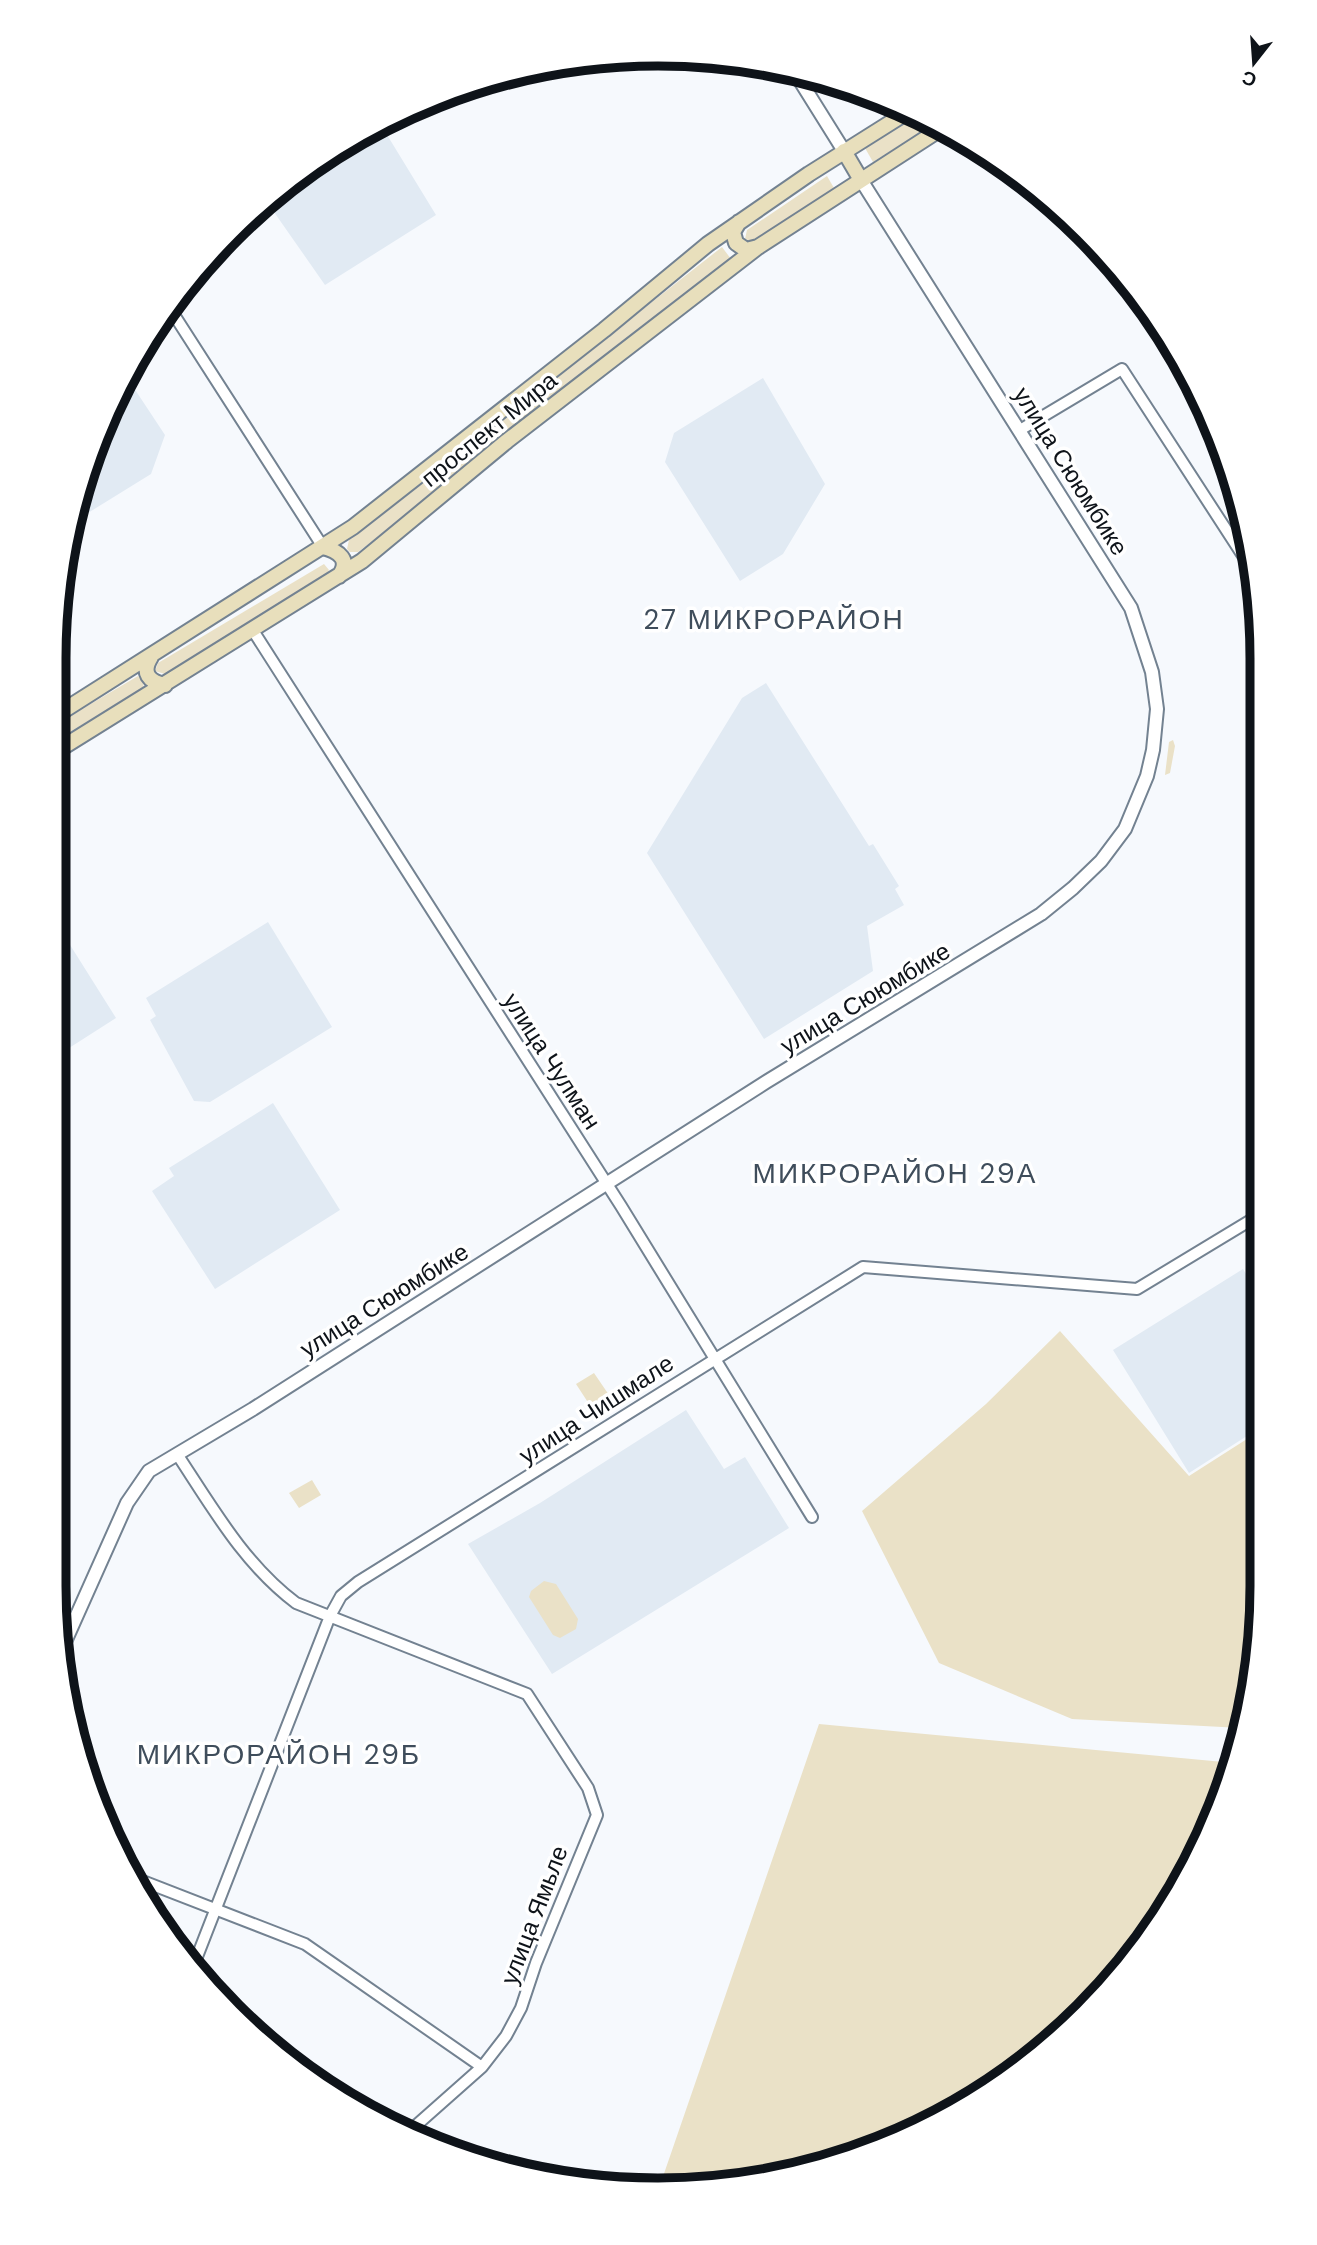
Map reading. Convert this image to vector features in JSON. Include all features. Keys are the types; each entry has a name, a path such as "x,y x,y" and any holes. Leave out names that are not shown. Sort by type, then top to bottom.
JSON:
{"main road":[{"name":"проспект Мира","path":"66,709 323,547 740,222 898,118"},
{"name":"проспект Мира","path":"66,745 338,577 758,247 932,134"},
{"path":"844,151 861,180"},
{"path":"740,222 733,232 736,243 746,250 758,247"},
{"path":"323,547 335,550 343,558 344,570 338,577"},
{"path":"151,657 147,674 152,681 166,685"}],"street":[{"path":"803,85 844,151"},
{"name":"улица Сююмбике","path":"69,1633 135,1488 149,1471 253,1409 605,1183 1041,914 1101,860 1125,829 1147,776 1156,725 1156,696 1147,649 1131,608 861,180"},
{"path":"175,317 323,547"},
{"path":"1020,430 1122,369 1240,552"},
{"name":"улица Чулман","path":"252,629 715,1357 812,1517"},
{"name":"улица Чишмале","path":"197,1957 330,1616 341,1596 358,1582 863,1267 1137,1289 1250,1220"},
{"path":"177,1454 257,1569 296,1603 330,1616"},
{"name":"улица Ямьле","path":"330,1616 527,1694 588,1788 597,1815 536,1963 521,2008 506,2036 482,2067 416,2126"},
{"path":"146,1882 305,1944 482,2067"}],"shaded area":[{"path":"907,122 924,130 873,162 865,148"},
{"path":"386,134 436,215 325,285 272,210 330,166"},
{"path":"827,176 834,188 753,242 745,239 747,230"},
{"path":"722,247 731,259 614,359 358,552 350,552 347,549 349,540"},
{"path":"763,378 825,484 783,554 740,581 665,462 674,433"},
{"path":"133,387 165,435 151,474 85,515 98,468"},
{"path":"324,564 329,570 326,577 165,674 155,671 158,663"},
{"path":"138,676 144,681 143,688 66,734 66,719"},
{"path":"766,683 869,846 873,844 899,886 895,889 904,905 867,926 873,971 764,1039 647,853 742,698"},
{"path":"1173,740 1175,746 1170,773 1165,775 1169,742"},
{"path":"268,922 332,1027 210,1102 194,1101 150,1020 156,1016 146,998"},
{"path":"66,938 116,1018 66,1050"},
{"path":"273,1103 340,1210 215,1289 152,1191 174,1176 169,1168"},
{"path":"1243,1269 1250,1281 1250,1434 1189,1473 1113,1350"},
{"path":"1060,1331 1189,1476 1250,1437 1249,1625 1233,1728 1072,1719 939,1663 862,1511 986,1404"},
{"path":"594,1373 609,1395 591,1407 576,1384"},
{"path":"686,1410 724,1469 745,1457 789,1528 552,1674 468,1544 540,1503"},
{"path":"312,1480 321,1495 299,1508 289,1493"},
{"path":"544,1581 556,1584 578,1619 576,1629 560,1638 553,1635 529,1597 531,1591"},
{"path":"819,1724 1223,1762 1189,1848 1151,1915 1104,1977 1049,2032 1019,2056 954,2099 885,2133 849,2147 774,2167 697,2177 663,2178"}],"district":[{"name":"27 МИКРОРАЙОН","path":"774,619"},
{"name":"МИКРОРАЙОН 29А","path":"895,1173"},
{"name":"МИКРОРАЙОН 29Б","path":"279,1754"}]}
